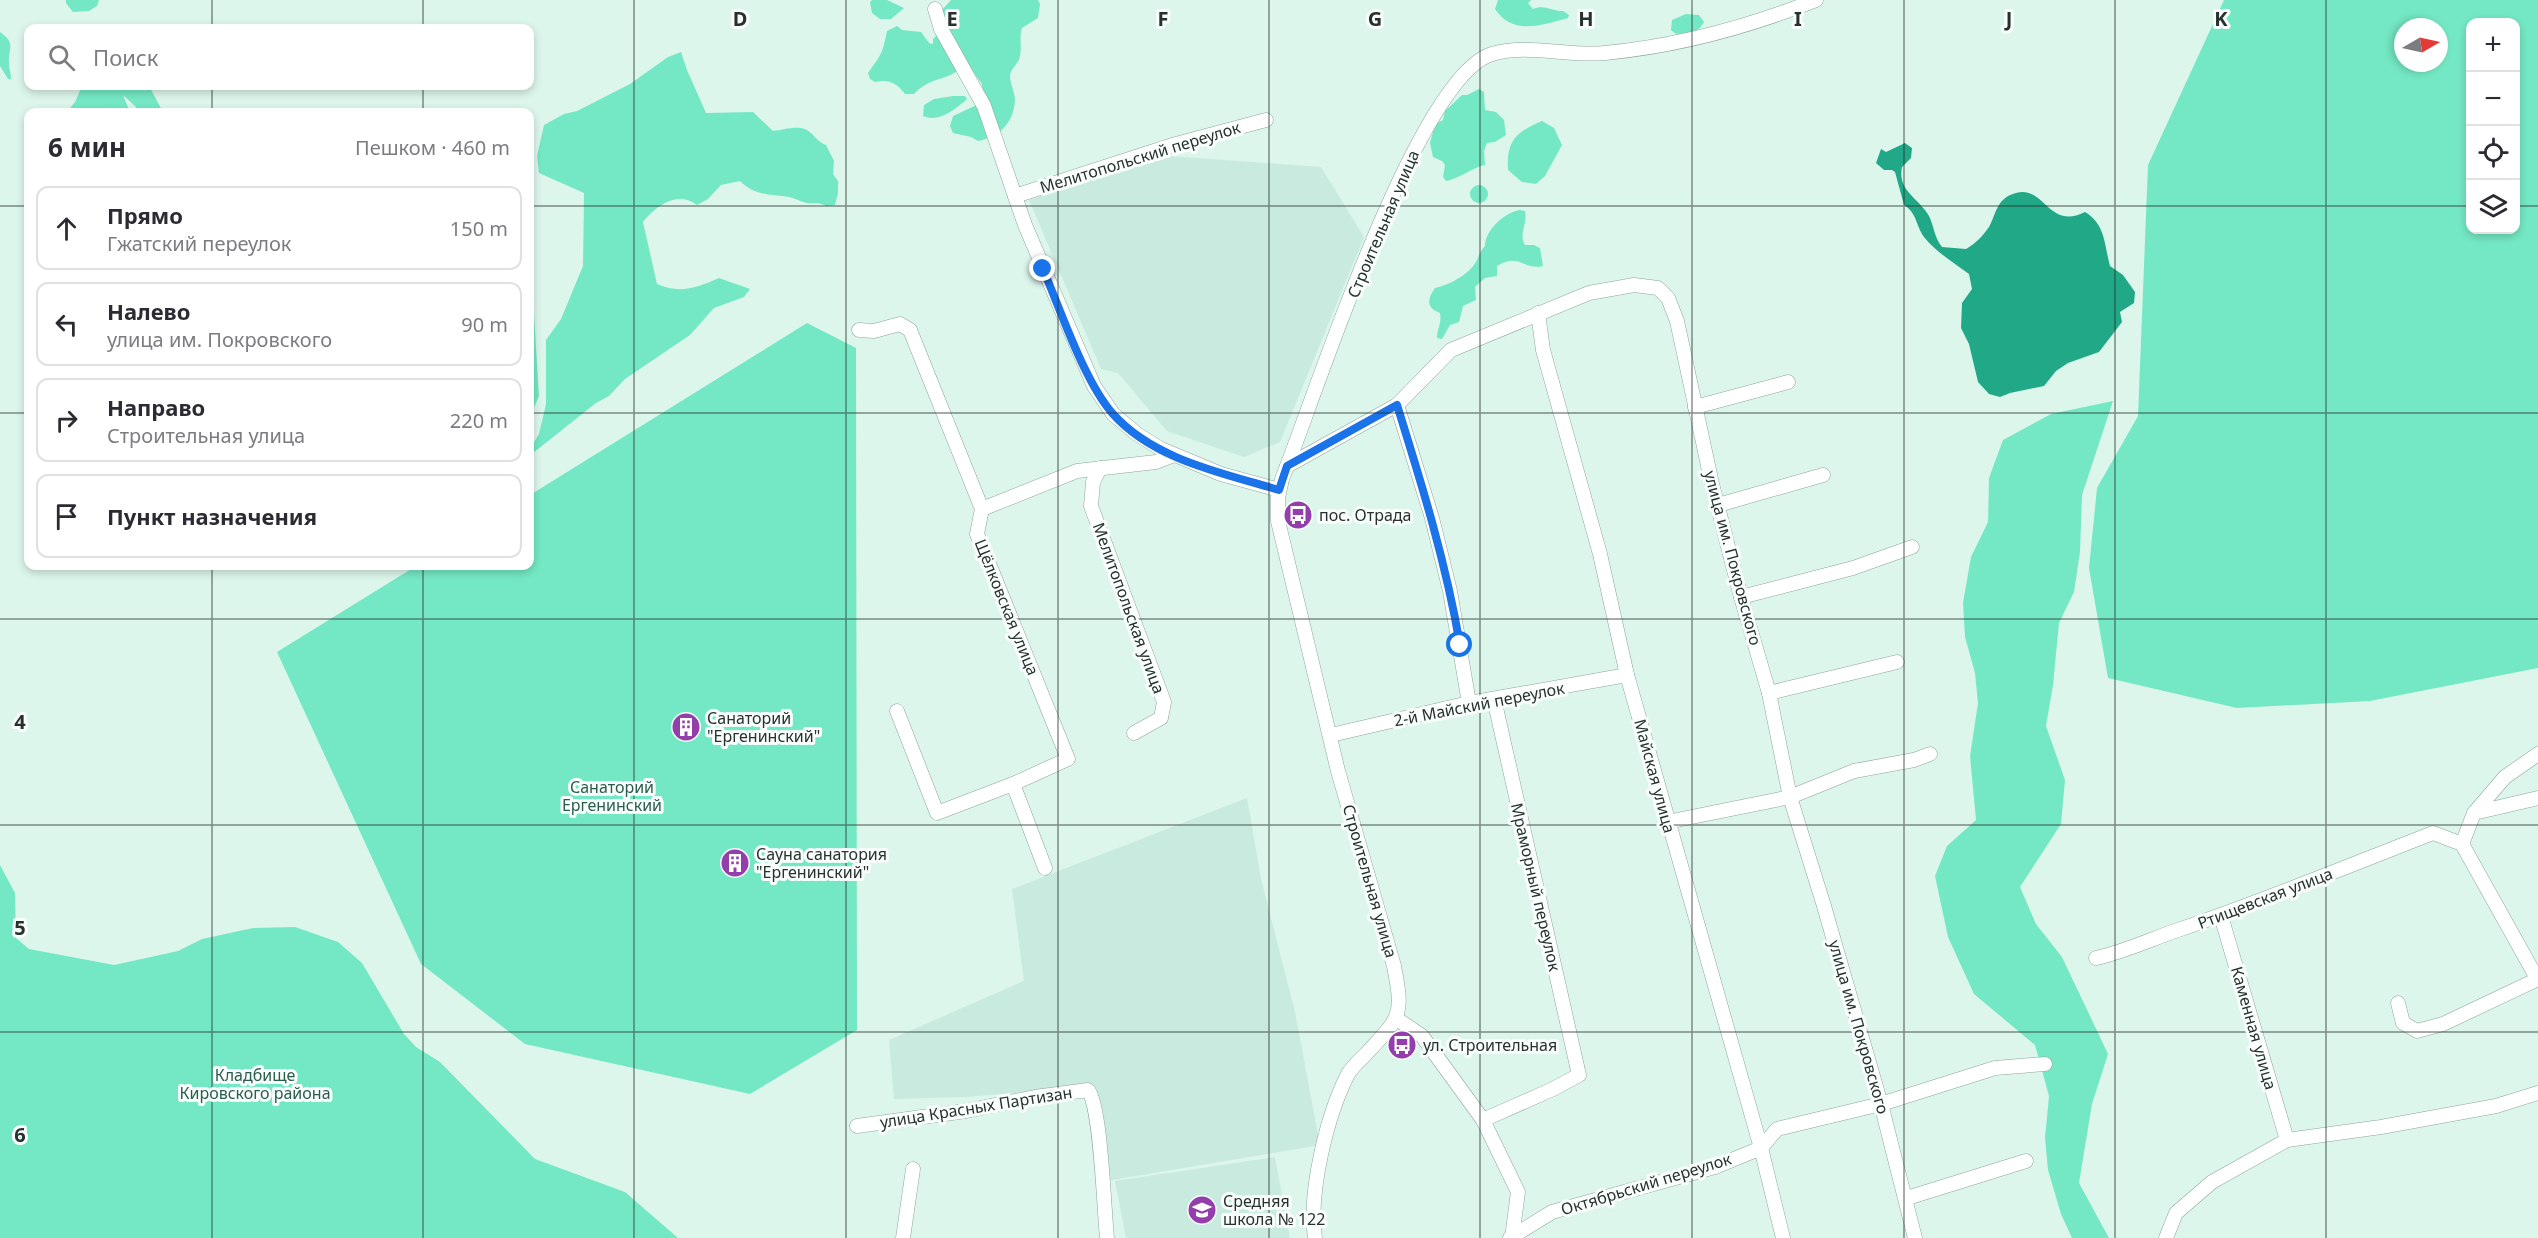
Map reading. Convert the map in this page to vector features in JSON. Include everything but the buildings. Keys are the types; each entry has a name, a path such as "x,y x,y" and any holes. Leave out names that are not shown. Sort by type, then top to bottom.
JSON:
{"street":[{"name":"Строительная улица","path":"1397,1019 1400,994 1394,966 1338,771 1280,535 1279,490 1327,354 1410,155 1451,88 1475,62 1491,54 1516,50 1596,54 1666,45 1732,29 1816,0"},
{"path":"935,9 941,29 984,106 1038,258 1094,386 1113,414 1137,434 1174,455 1221,474 1279,490"},
{"name":"Мелитопольский переулок","path":"1015,195 1176,144 1266,120"},
{"name":"улица им. Покровского","path":"1287,466 1397,405 1451,350 1588,293 1634,285 1658,288 1668,298 1677,321 1695,407 1741,597 1769,693 1790,797 1883,1104 1915,1238"},
{"name":"Майская улица","path":"1538,313 1543,350 1600,554 1627,675 1761,1148 1783,1238"},
{"name":"Щёлковская улица","path":"859,330 874,331 900,324 910,330 982,509 977,534 1068,759 1013,784"},
{"path":"1695,407 1788,382"},
{"path":"1397,405 1432,518 1450,591 1469,703"},
{"path":"982,509 1077,471 1156,462 1174,455"},
{"name":"Мелитопольская улица","path":"1100,468 1093,482 1091,506 1164,702 1161,718 1134,733"},
{"path":"1718,505 1823,475"},
{"path":"1741,597 1853,568 1912,547"},
{"path":"1769,693 1897,662"},
{"name":"2-й Майский переулок","path":"1331,735 1469,703 1627,675"},
{"name":"Мраморный переулок","path":"1483,1120 1554,1089 1579,1075 1494,699"},
{"path":"897,711 937,813 1013,784 1045,868"},
{"path":"1667,822 1790,797 1854,771 1914,760 1930,754"},
{"path":"2398,1002 2403,1023 2417,1031 2443,1024 2538,979 2462,844 2474,813 2505,777 2538,754"},
{"path":"2474,813 2538,798"},
{"name":"Ртищевская улица","path":"2096,958 2118,953 2146,941 2221,916 2433,833 2462,844"},
{"name":"Каменная улица","path":"2221,916 2286,1140"},
{"path":"1315,1238 1311,1216 1322,1154 1332,1116 1349,1072 1397,1019 1422,1036 1483,1120 1518,1192 1512,1238"},
{"name":"Октябрьский переулок","path":"1512,1238 1552,1212 1715,1167 1761,1148 1777,1129 1883,1104 1995,1068 2045,1064"},
{"name":"улица Красных Партизан","path":"857,1126 966,1111 1035,1097 1088,1090 1093,1095 1097,1122 1107,1238"},
{"path":"2166,1238 2176,1214 2212,1182 2286,1140 2381,1127 2485,1108 2538,1093"},
{"path":"1907,1198 2026,1161"},
{"path":"903,1238 913,1169"}],"shaded area":[{"path":"1905,143 1912,148 1911,158 1902,167 1903,182 1929,216 1942,247 1966,249 1970,247 1989,227 2001,202 2008,196 2020,192 2030,193 2061,215 2072,216 2085,212 2092,217 2101,229 2110,266 2123,275 2135,292 2134,303 2120,312 2122,322 2099,352 2068,363 2056,371 2044,386 2000,397 1989,394 1978,382 1969,344 1961,328 1962,303 1972,289 1969,274 1929,243 1914,216 1904,205 1895,172 1884,170 1876,163 1881,149 1886,152"},
{"path":"1168,156 1321,167 1364,237 1280,442 1244,457 1167,431 1118,373 1101,369 1029,200"},
{"path":"1247,798 1261,879 1295,1012 1319,1140 1315,1146 1106,1181 1087,1087 966,1097 894,1099 889,1040 1024,981 1012,889"},
{"name":"Средняя школа № 122","path":"1275,1157 1290,1238 1126,1238 1115,1181"}],"green space":[{"path":"66,0 99,0 97,6 89,11 73,12"},
{"path":"887,0 904,8 891,19 880,19 872,13 870,2"},
{"path":"951,0 1038,0 1040,4 1038,18 1022,28 1021,52 1010,73 1015,100 1012,116 999,132 978,141 953,133 950,126 953,116 983,102 982,84 960,54 942,15 942,10"},
{"path":"1498,0 1531,0 1528,3 1533,9 1544,7 1563,11 1569,15 1568,18 1548,23 1519,26 1510,23 1495,9"},
{"path":"2224,0 2538,0 2538,668 2370,701 2237,708 2108,678 2089,568 2097,488 2138,416 2148,165"},
{"path":"1686,14 1699,15 1704,22 1695,31 1676,34 1671,30 1672,20"},
{"path":"897,26 902,30 921,32 929,43 933,44 933,39 938,34 957,71 931,82 914,94 905,94 892,83 875,82 870,79 868,73 881,54 887,31"},
{"path":"0,32 10,43 11,79 8,79 0,66"},
{"path":"681,52 706,113 753,112 773,131 803,129 826,145 834,161 833,174 838,181 835,205 826,206 789,197 763,194 740,181 721,185 708,199 697,205 682,199 667,202 654,210 643,222 657,284 681,289 703,285 719,278 750,289 744,297 714,308 690,335 625,379 609,396 596,403 534,452 534,442 539,434 546,404 546,340 561,319 583,266 584,193 539,173 537,156 544,125 630,84 668,57"},
{"path":"1479,89 1484,92 1485,110 1496,112 1504,120 1506,135 1495,142 1487,143 1484,151 1485,165 1446,181 1443,177 1445,165 1433,157 1430,143 1435,124 1443,120 1445,111 1462,95"},
{"path":"80,90 151,90 161,108 136,108 123,95 128,108 70,108"},
{"path":"965,96 967,99 952,111 941,116 929,118 923,116 924,105 934,99"},
{"path":"1542,121 1554,128 1562,145 1545,176 1536,184 1522,182 1508,170 1511,145 1525,129"},
{"path":"1475,185 1483,185 1488,190 1486,201 1475,203 1470,198 1470,190"},
{"path":"1520,210 1525,211 1526,216 1523,241 1525,245 1540,248 1543,266 1536,267 1511,261 1497,266 1497,276 1485,278 1475,287 1476,300 1463,306 1459,322 1450,325 1442,339 1437,338 1440,313 1430,306 1429,299 1432,292 1435,288 1452,282 1468,271 1485,246 1492,228 1508,214"},
{"path":"534,314 539,396 534,408"},
{"name":"Санаторий Ергенинский","path":"807,323 856,348 857,1030 750,1094 525,1044 421,964 277,652 410,570 534,570 534,493"},
{"path":"2113,401 2082,495 2080,552 2074,592 2059,623 2053,685 2046,726 2065,780 2061,824 2020,887 2036,924 2062,957 2108,1054 2092,1104 2079,1183 2109,1238 2072,1238 2061,1214 2048,1170 2045,1138 2049,1096 2035,1045 1974,994 1948,937 1935,876 1947,846 1976,820 1970,756 1978,703 1975,673 1965,637 1963,603 1971,557 1988,522 1989,478 2003,440 2051,414"},
{"name":"Кладбище Кировского района","path":"0,865 15,893 16,938 29,949 114,965 178,951 202,939 253,928 295,927 338,942 362,963 404,1034 416,1047 440,1062 535,1159 625,1192 678,1238 0,1238"}],"place":[{"name":"пос. Отрада","path":"1298,515"},
{"name":"Санаторий \"Ергенинский\"","path":"686,727"},
{"name":"Сауна санатория \"Ергенинский\"","path":"735,863"},
{"name":"ул. Строительная","path":"1402,1045"},
{"name":"Средняя школа № 122","path":"1202,1210"}],"route":[{"path":"1043,269 1094,386 1113,414 1137,434 1161,449 1192,463 1221,474 1279,490 1287,466 1397,405 1432,518 1450,591 1460,645"}]}
